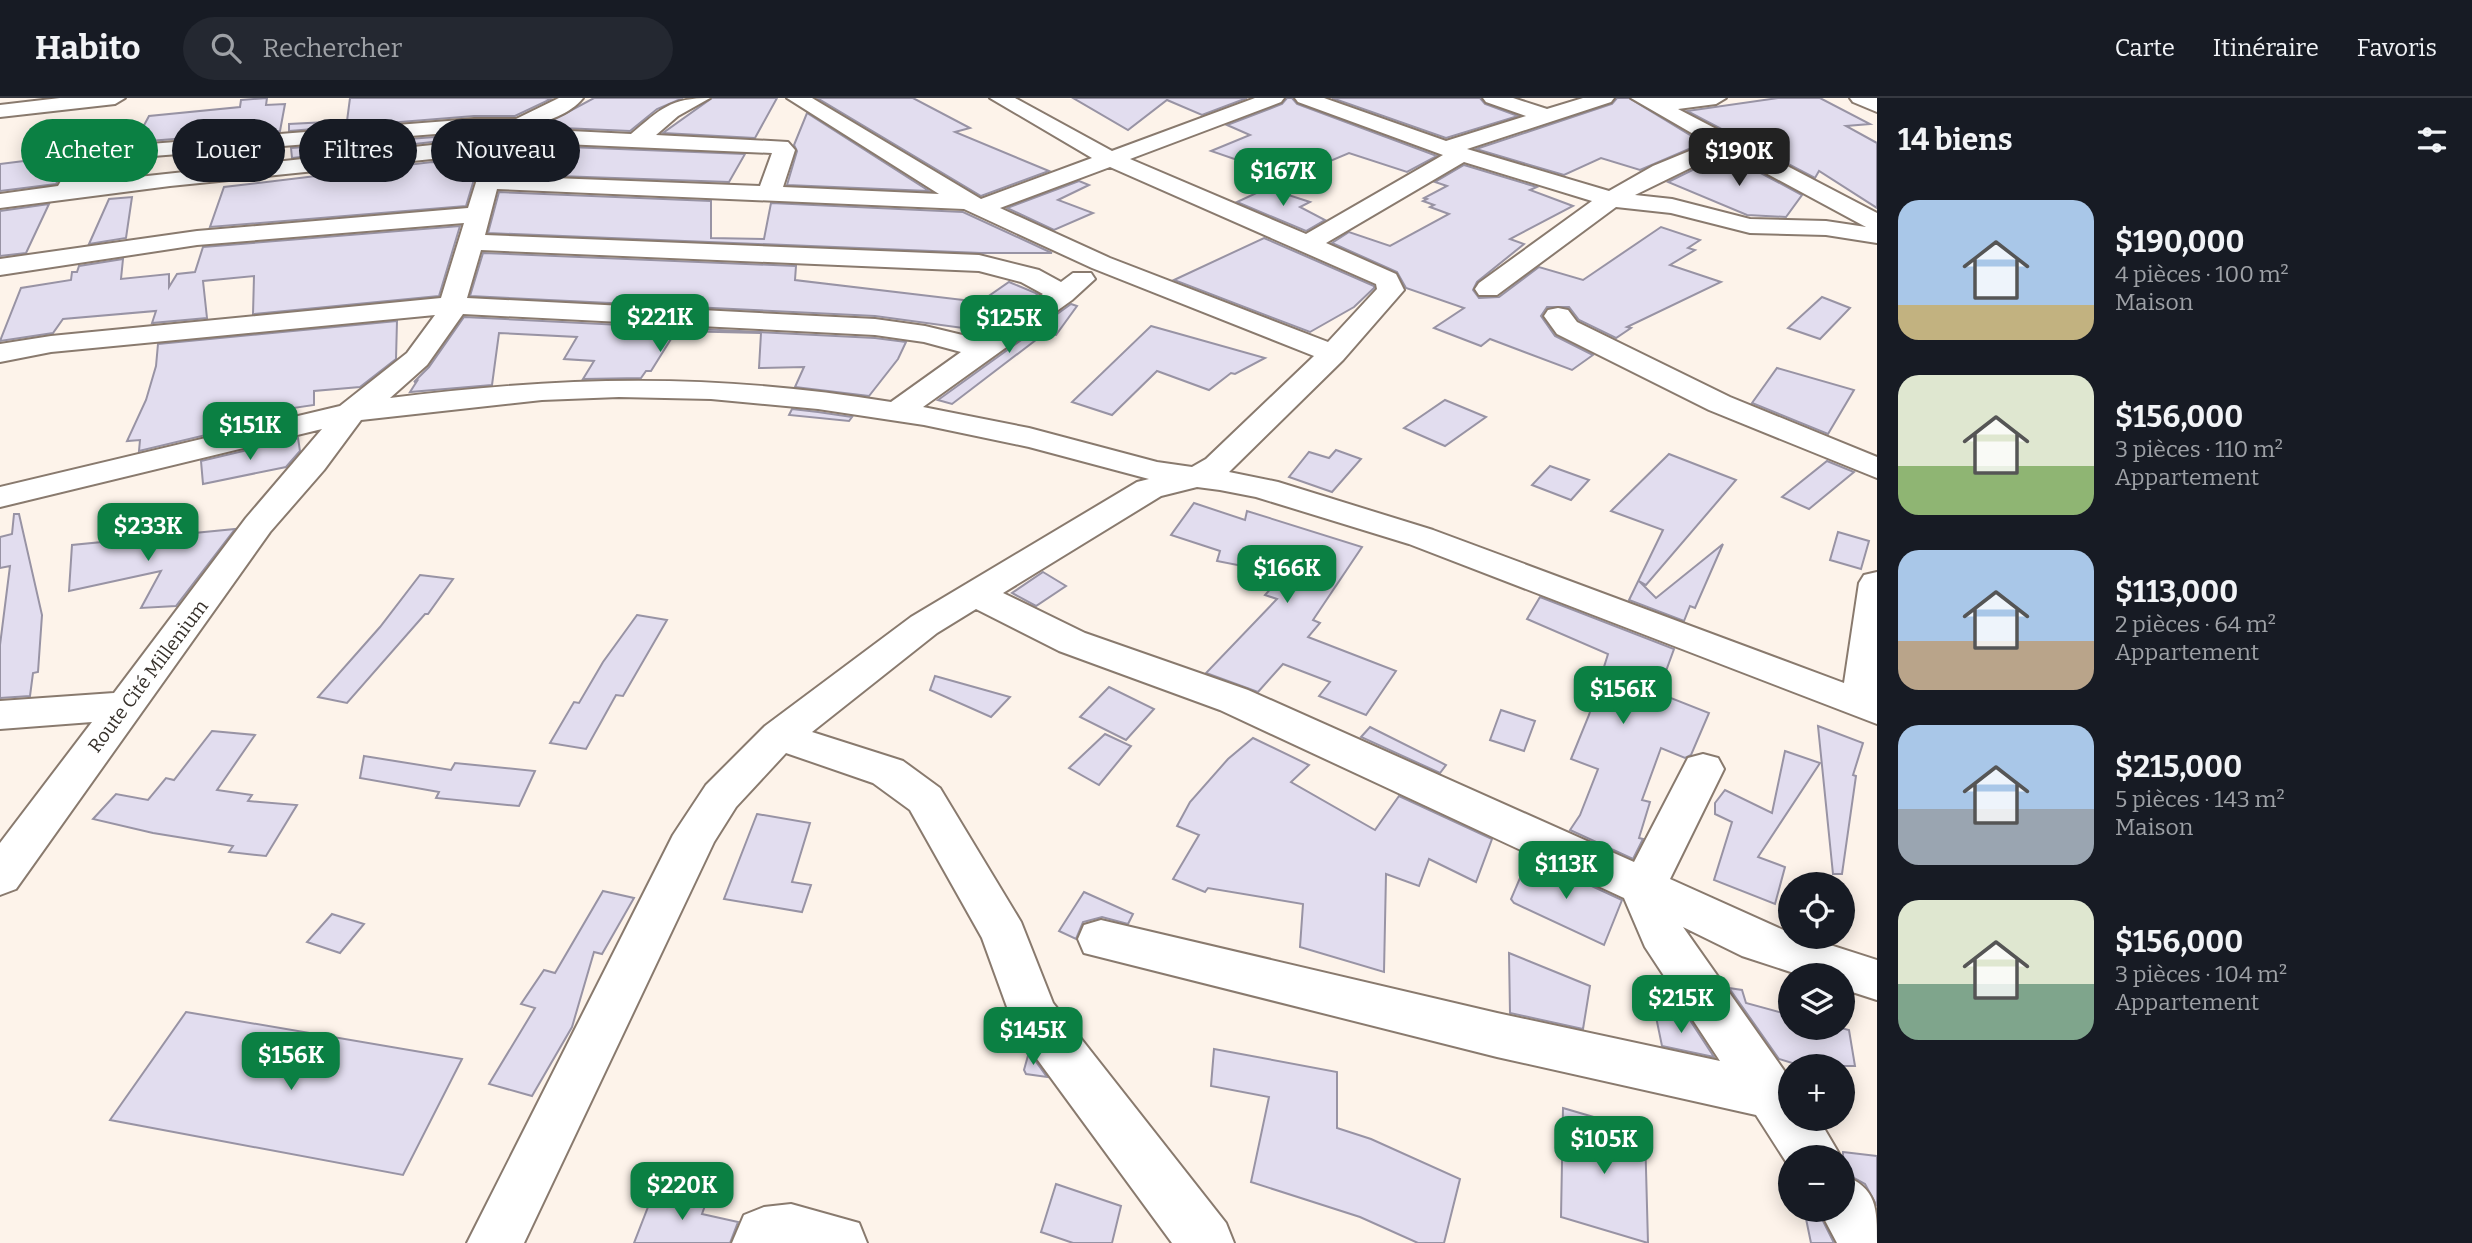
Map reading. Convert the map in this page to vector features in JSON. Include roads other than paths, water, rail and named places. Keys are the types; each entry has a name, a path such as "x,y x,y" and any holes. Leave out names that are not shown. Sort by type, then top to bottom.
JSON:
{"street":[{"path":"0,111 46,102 116,98"},
{"path":"546,106 573,98"},
{"path":"637,140 671,112 700,98"},
{"path":"797,98 974,205 1101,263 1333,354"},
{"path":"495,1243 695,835 720,796 779,736 925,625 1149,489 1198,477 1217,466 1333,354 1392,288 1387,280 1369,271 1108,158 1000,98"},
{"path":"580,162 769,193 974,205 1275,98"},
{"path":"1305,98 1454,151 1611,200 1672,206 1750,226 1826,228 1877,236"},
{"path":"1493,98 1543,115"},
{"path":"1307,244 1454,151 1543,115 1604,98"},
{"path":"1648,102 1716,98"},
{"path":"1860,98 1877,106"},
{"path":"1648,102 1877,223"},
{"path":"55,195 124,153 223,142 431,127"},
{"path":"580,144 637,140 782,148 784,150 769,193"},
{"path":"1488,289 1528,257 1611,200 1704,151 1725,144"},
{"path":"0,201 170,179 431,152"},
{"path":"351,412 384,389 418,359 440,331 452,305 469,242 491,182"},
{"path":"0,267 197,238 479,214"},
{"path":"469,242 979,262 1023,273 1063,295"},
{"path":"897,412 1063,295 1101,263"},
{"path":"0,353 51,344 452,305 875,327 925,334 983,349"},
{"path":"1558,316 1567,328 1697,395 1777,431 1877,468"},
{"path":"0,497 257,438 351,412 537,391 655,387 797,397 897,412 1035,439 1146,469 1269,489 1437,543 1625,611 1869,707 1877,583"},
{"name":"Route Cité Millenium","path":"0,877 13,847 212,592 258,524 313,463 351,412"},
{"path":"977,595 1072,642 1234,700 1511,824 1759,942 1877,980"},
{"path":"0,715 123,706"},
{"path":"779,736 888,772 925,799 1004,935 1032,1014 1206,1243"},
{"path":"1703,769 1643,888 1662,934 1806,1145"},
{"path":"1101,939 1497,1035 1771,1095"},
{"path":"1855,1220 1869,1243"},
{"path":"760,1243 764,1234 791,1231 839,1243"}]}
